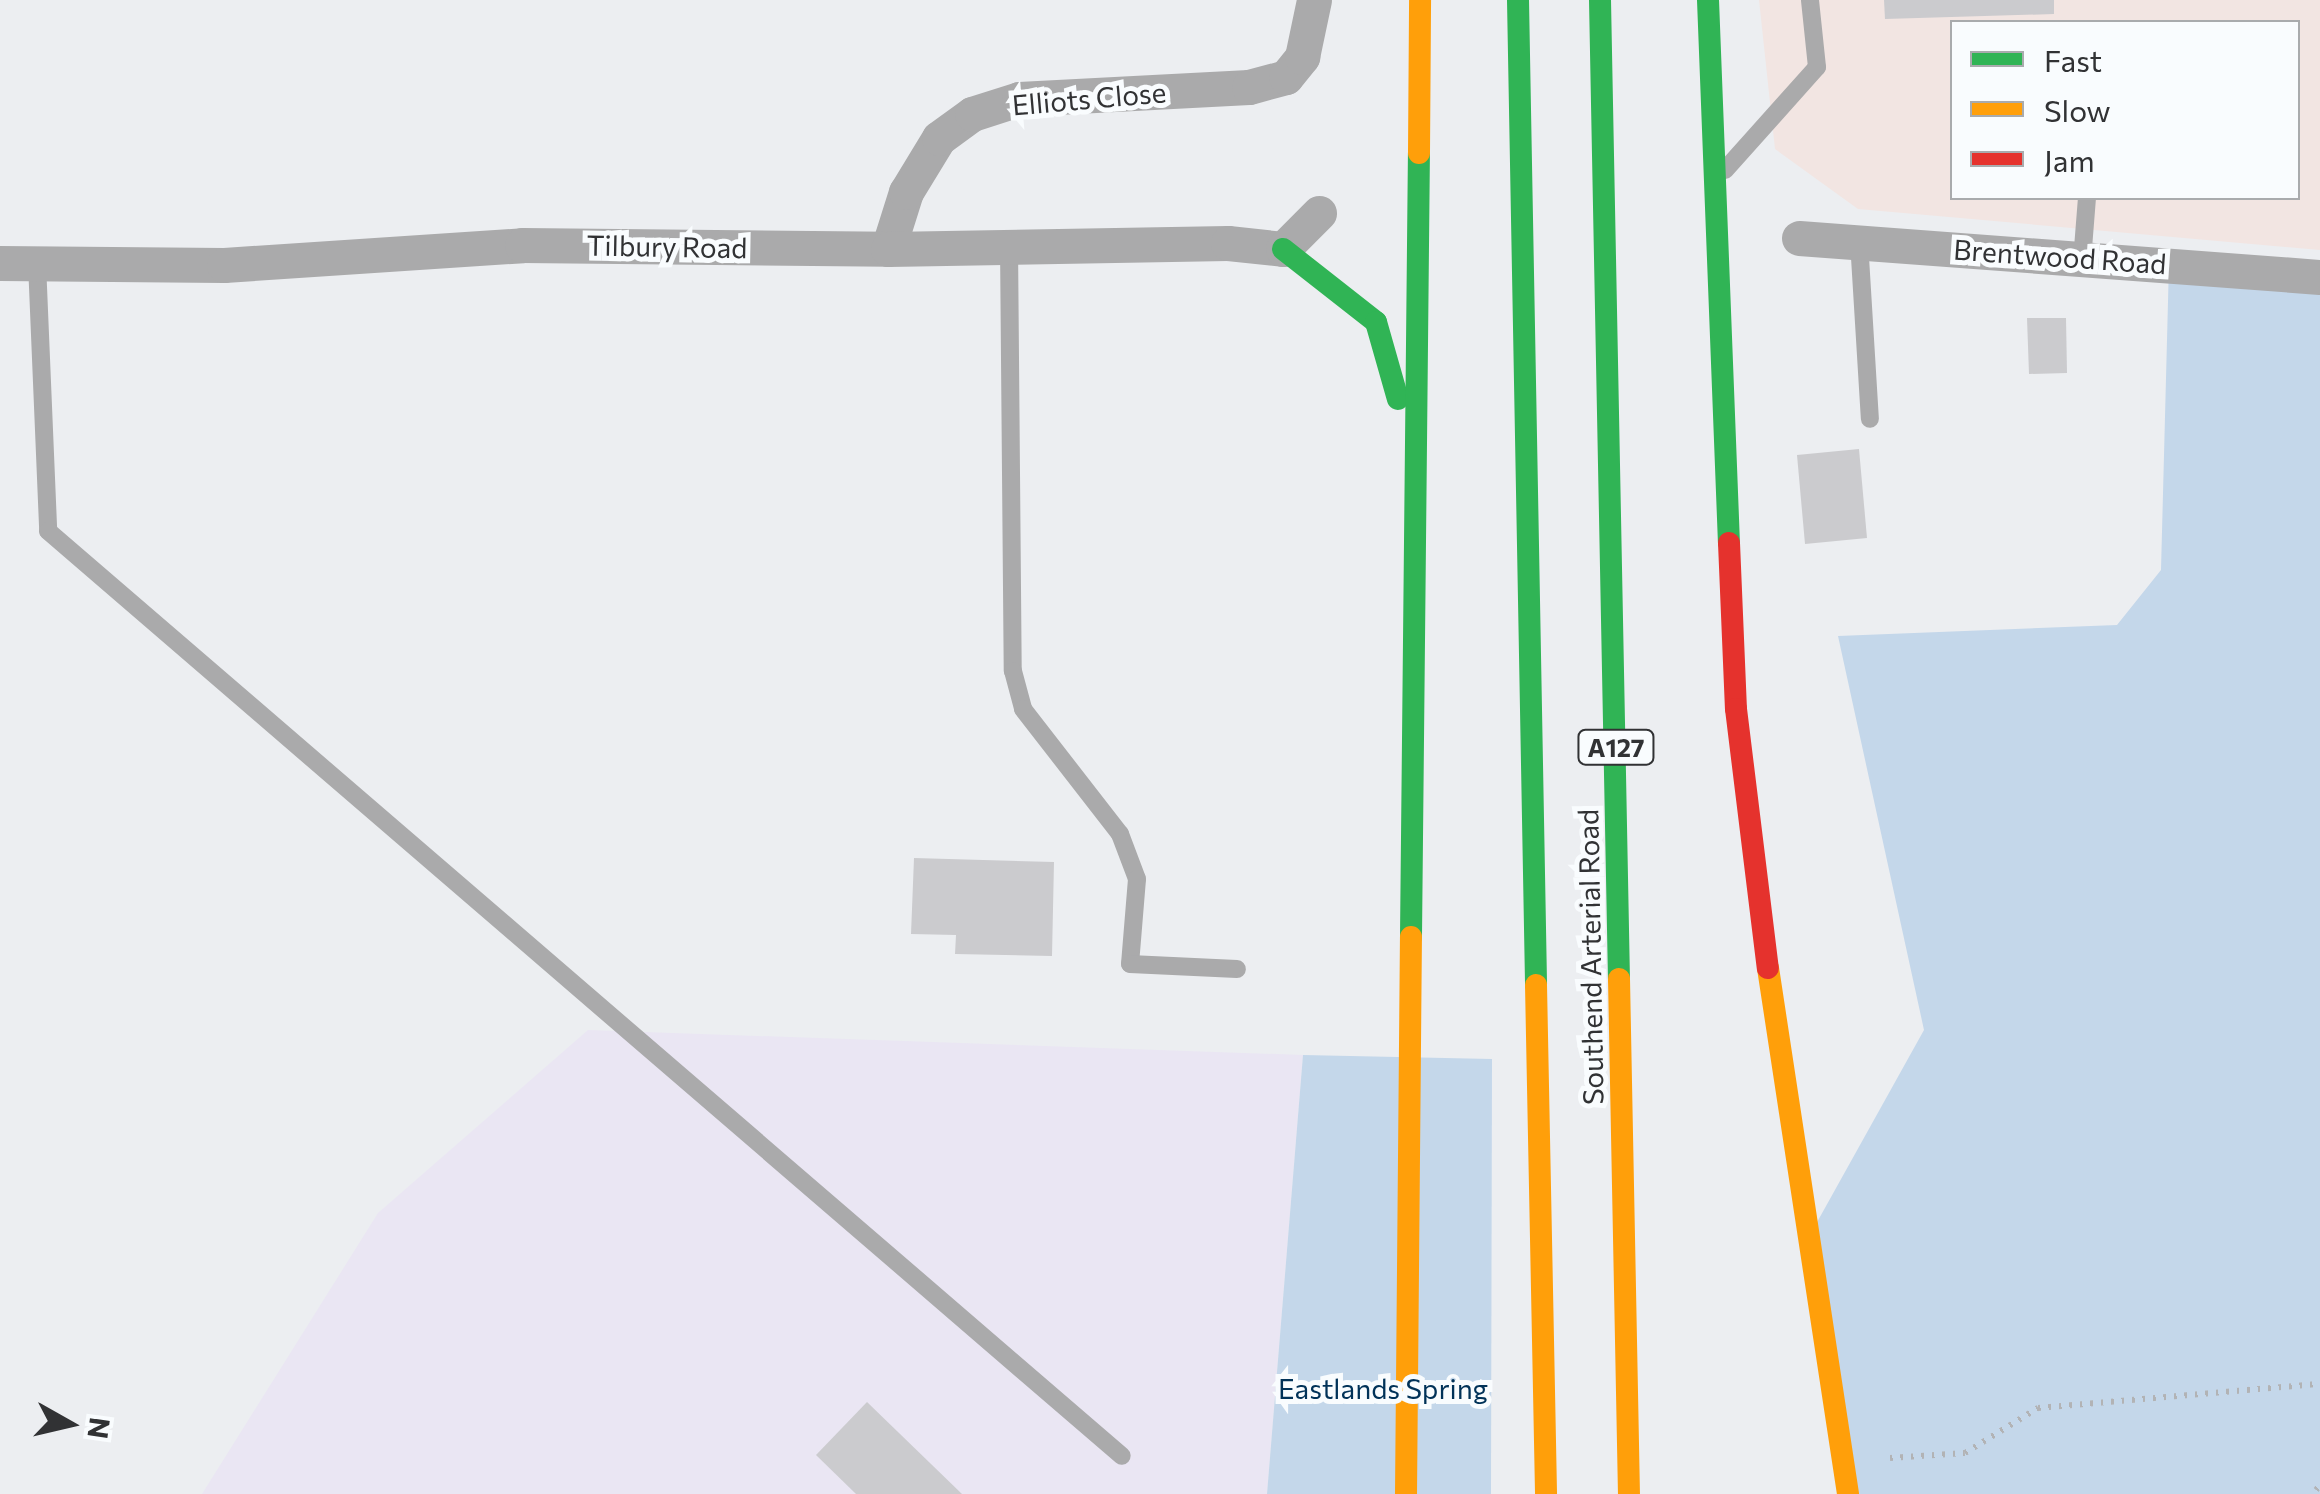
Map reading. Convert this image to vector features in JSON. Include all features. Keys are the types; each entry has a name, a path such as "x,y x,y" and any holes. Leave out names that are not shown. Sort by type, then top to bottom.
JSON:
{"highway":[{"path":"1406,1494 1420,0"},
{"name":"Southend Arterial Road","path":"1518,0 1546,1494"},
{"name":"Southend Arterial Road","path":"1600,0 1629,1494"},
{"path":"1708,0 1736,709 1776,1028 1848,1494"},
{"path":"1283,250 1376,322 1397,390 1416,516"}],"street":[{"name":"Elliots Close","path":"888,250 906,192 939,138 972,114 1019,99 1249,88 1286,77 1302,57 1314,0"},
{"path":"1283,250 1319,213"},
{"name":"Brentwood Road","path":"1799,238 2320,277"},
{"name":"Tilbury Road","path":"0,262 224,265 522,244 888,250 1009,243 1228,242 1283,250"}],"lane":[{"path":"1718,178 1817,68 1810,0"},
{"path":"2082,261 2087,200"},
{"path":"1859,241 1870,420"},
{"path":"1009,243 1013,671 1023,709 1120,834 1137,878 1130,964 1237,969"},
{"path":"37,263 48,531 1122,1456"}],"path":[{"path":"1887,1458 1965,1453 2038,1408 2320,1384"}],"shaded area":[{"path":"1759,0 2320,0 2320,250 1858,209 1775,149"},
{"path":"588,1030 1303,1055 1267,1494 202,1494 378,1213"}],"green space":[{"path":"2169,263 2320,277 2320,1494 1847,1494 1811,1233 1924,1030 1838,636 2117,625 2161,570"},
{"name":"Eastlands Spring","path":"1303,1055 1492,1059 1491,1494 1267,1494"}],"building":[{"path":"1884,0 2054,0 2054,14 1885,19"},
{"path":"2027,318 2066,318 2067,373 2029,374"},
{"path":"1859,449 1867,538 1805,544 1797,455"},
{"path":"914,858 1054,862 1052,956 955,954 956,935 911,934"},
{"path":"867,1402 962,1494 856,1494 816,1455"}],"traffic: fast":[{"path":"1518,0 1536,985"},
{"path":"1600,0 1619,979"},
{"path":"1708,0 1729,543"},
{"path":"1411,937 1419,153"},
{"path":"1283,249 1376,322 1398,399"}],"traffic: slow":[{"path":"1419,153 1420,0"},
{"path":"1406,1494 1411,937"},
{"path":"1768,968 1848,1494"},
{"path":"1619,979 1629,1494"},
{"path":"1536,985 1546,1494"}],"traffic: jam":[{"path":"1729,543 1736,709 1768,968"}]}
